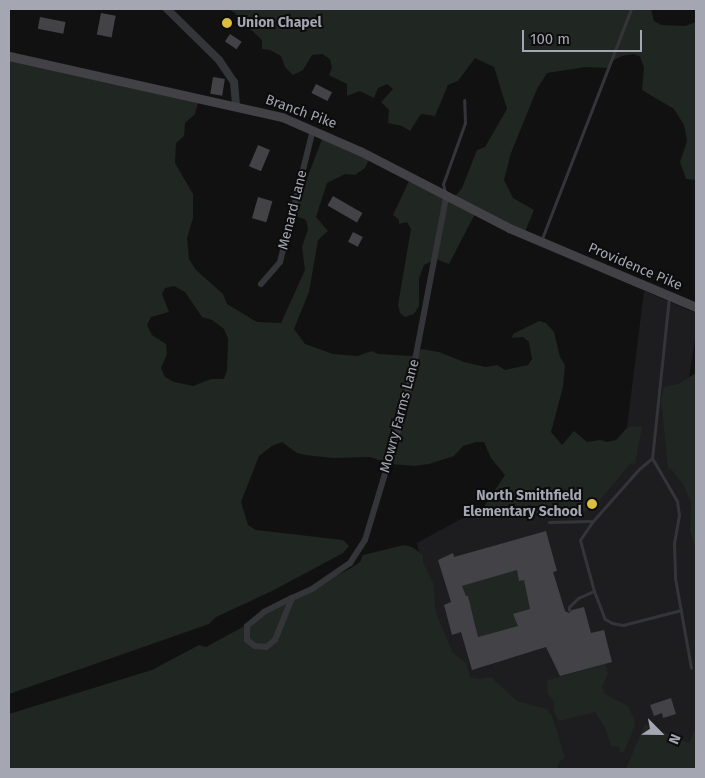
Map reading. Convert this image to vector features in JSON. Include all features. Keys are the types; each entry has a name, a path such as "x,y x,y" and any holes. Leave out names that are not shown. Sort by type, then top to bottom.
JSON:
{"main road":[{"name":"Branch Pike","path":"9,56 282,117 360,151 446,197 563,252"},
{"name":"Providence Pike","path":"563,252 696,308"}],"street":[{"path":"167,9 219,60 234,82 236,106"},
{"name":"Menard Lane","path":"261,284 280,262 313,130"},
{"name":"Mowry Farms Lane","path":"292,598 276,640 266,647 256,646 247,640 247,626 264,612 292,598 312,589 350,563 365,540 408,390 446,197"}],"lane":[{"path":"541,242 631,9"},
{"path":"446,197 443,184 465,123 464,100"},
{"path":"669,297 652,458 677,501 679,515 674,544 675,578 691,668"},
{"path":"652,458 639,469 592,521 580,540 594,591 605,619 612,623 623,625 681,610"},
{"path":"549,522 592,521"},
{"path":"569,610 569,607 578,598 594,591"}],"shaded area":[{"path":"228,9 651,9 654,21 661,25 685,26 696,22 696,180 686,179 680,162 687,141 684,125 674,109 642,90 644,68 640,56 633,54 622,56 612,61 607,68 585,67 547,73 537,89 511,153 504,180 513,198 534,210 524,234 476,212 449,264 436,259 424,265 419,278 419,306 414,314 405,317 400,313 398,305 411,229 407,222 399,224 399,220 393,215 410,179 452,200 462,188 477,150 485,147 507,109 494,67 475,58 458,81 448,85 435,116 421,114 410,131 402,126 388,123 389,110 381,102 393,89 387,84 378,88 374,98 360,91 347,96 347,84 329,75 332,68 330,59 322,54 312,55 303,70 293,75 285,67 281,56 270,50 262,49 262,40 246,25 239,22 235,13"},
{"path":"9,56 199,98 195,114 185,123 184,136 176,143 175,163 193,194 193,218 187,238 189,259 196,270 223,294 227,304 257,322 281,323 305,270 302,247 308,229 306,220 293,215 324,134 370,157 365,168 355,175 345,174 327,183 316,217 328,231 318,240 309,292 294,329 305,344 333,354 357,356 372,351 378,354 411,356 421,349 439,352 464,362 486,367 497,365 505,370 528,365 532,359 529,342 523,337 512,338 513,334 539,321 546,323 554,332 560,357 565,365 563,387 551,432 562,445 574,431 587,442 600,440 607,442 616,440 626,429 633,426 642,427 635,464 631,463 592,509 583,512 537,513 528,509 491,519 484,510 485,505 505,475 491,458 484,442 463,446 454,456 429,464 414,466 390,464 370,457 333,458 305,455 297,453 282,442 272,446 259,456 241,502 248,525 256,530 343,540 349,546 343,553 272,591 216,617 209,624 9,694","holes":["174,286 185,292 202,317 212,320 224,329 228,339 227,370 224,379 211,379 193,386 174,382 165,377 161,368 167,354 166,344 152,335 147,325 151,317 169,312 162,294 165,288"]},
{"name":"North Smithfield Elementary School","path":"644,291 696,313 696,333 678,448 696,454 696,769 543,769 443,663 417,543 560,465 624,451"},
{"path":"696,373 696,551 690,530 691,503 683,484 671,469 668,468 661,400 664,387 678,384"},
{"path":"404,545 412,547 423,555 423,562 434,585 435,607 438,618 453,653 467,664 470,677 479,679 491,677 517,701 547,709 552,716 565,758 560,761 557,767 560,769 9,769 9,714 152,670 199,645 206,647 351,568 360,562 363,555"},
{"path":"514,557 519,580 524,580 530,609 518,626 464,641 461,632 476,627 468,597 462,586 513,571"},
{"path":"606,664 608,674 602,687 605,694 628,706 635,725 624,752 620,753 619,747 611,746 605,727 595,712 559,721 553,709 554,703 547,691 548,680"},
{"path":"645,724 689,743 696,727 696,769 626,769"}],"building":[{"path":"101,13 116,16 112,37 97,35"},
{"path":"40,17 66,22 63,34 38,29"},
{"path":"230,34 242,42 237,49 225,41"},
{"path":"213,77 225,79 222,96 210,94"},
{"path":"316,84 332,92 327,101 311,93"},
{"path":"258,145 270,150 261,171 249,166"},
{"path":"333,196 362,213 357,223 328,206"},
{"path":"258,197 272,201 266,222 252,218"},
{"path":"353,232 363,237 358,247 348,242"},
{"path":"546,531 557,571 553,572 565,611 569,613 572,610 584,607 591,633 604,630 612,662 560,676 546,647 472,670 461,632 452,635 444,605 451,602 438,560 453,553 454,557","holes":["517,570 519,581 524,580 530,609 513,614 518,626 478,637 468,596 466,596 462,586"]},
{"path":"671,698 676,714 663,718 662,713 654,716 650,705"}],"place":[{"name":"Union Chapel","path":"227,23"},
{"name":"North Smithfield Elementary School","path":"592,504"}]}
